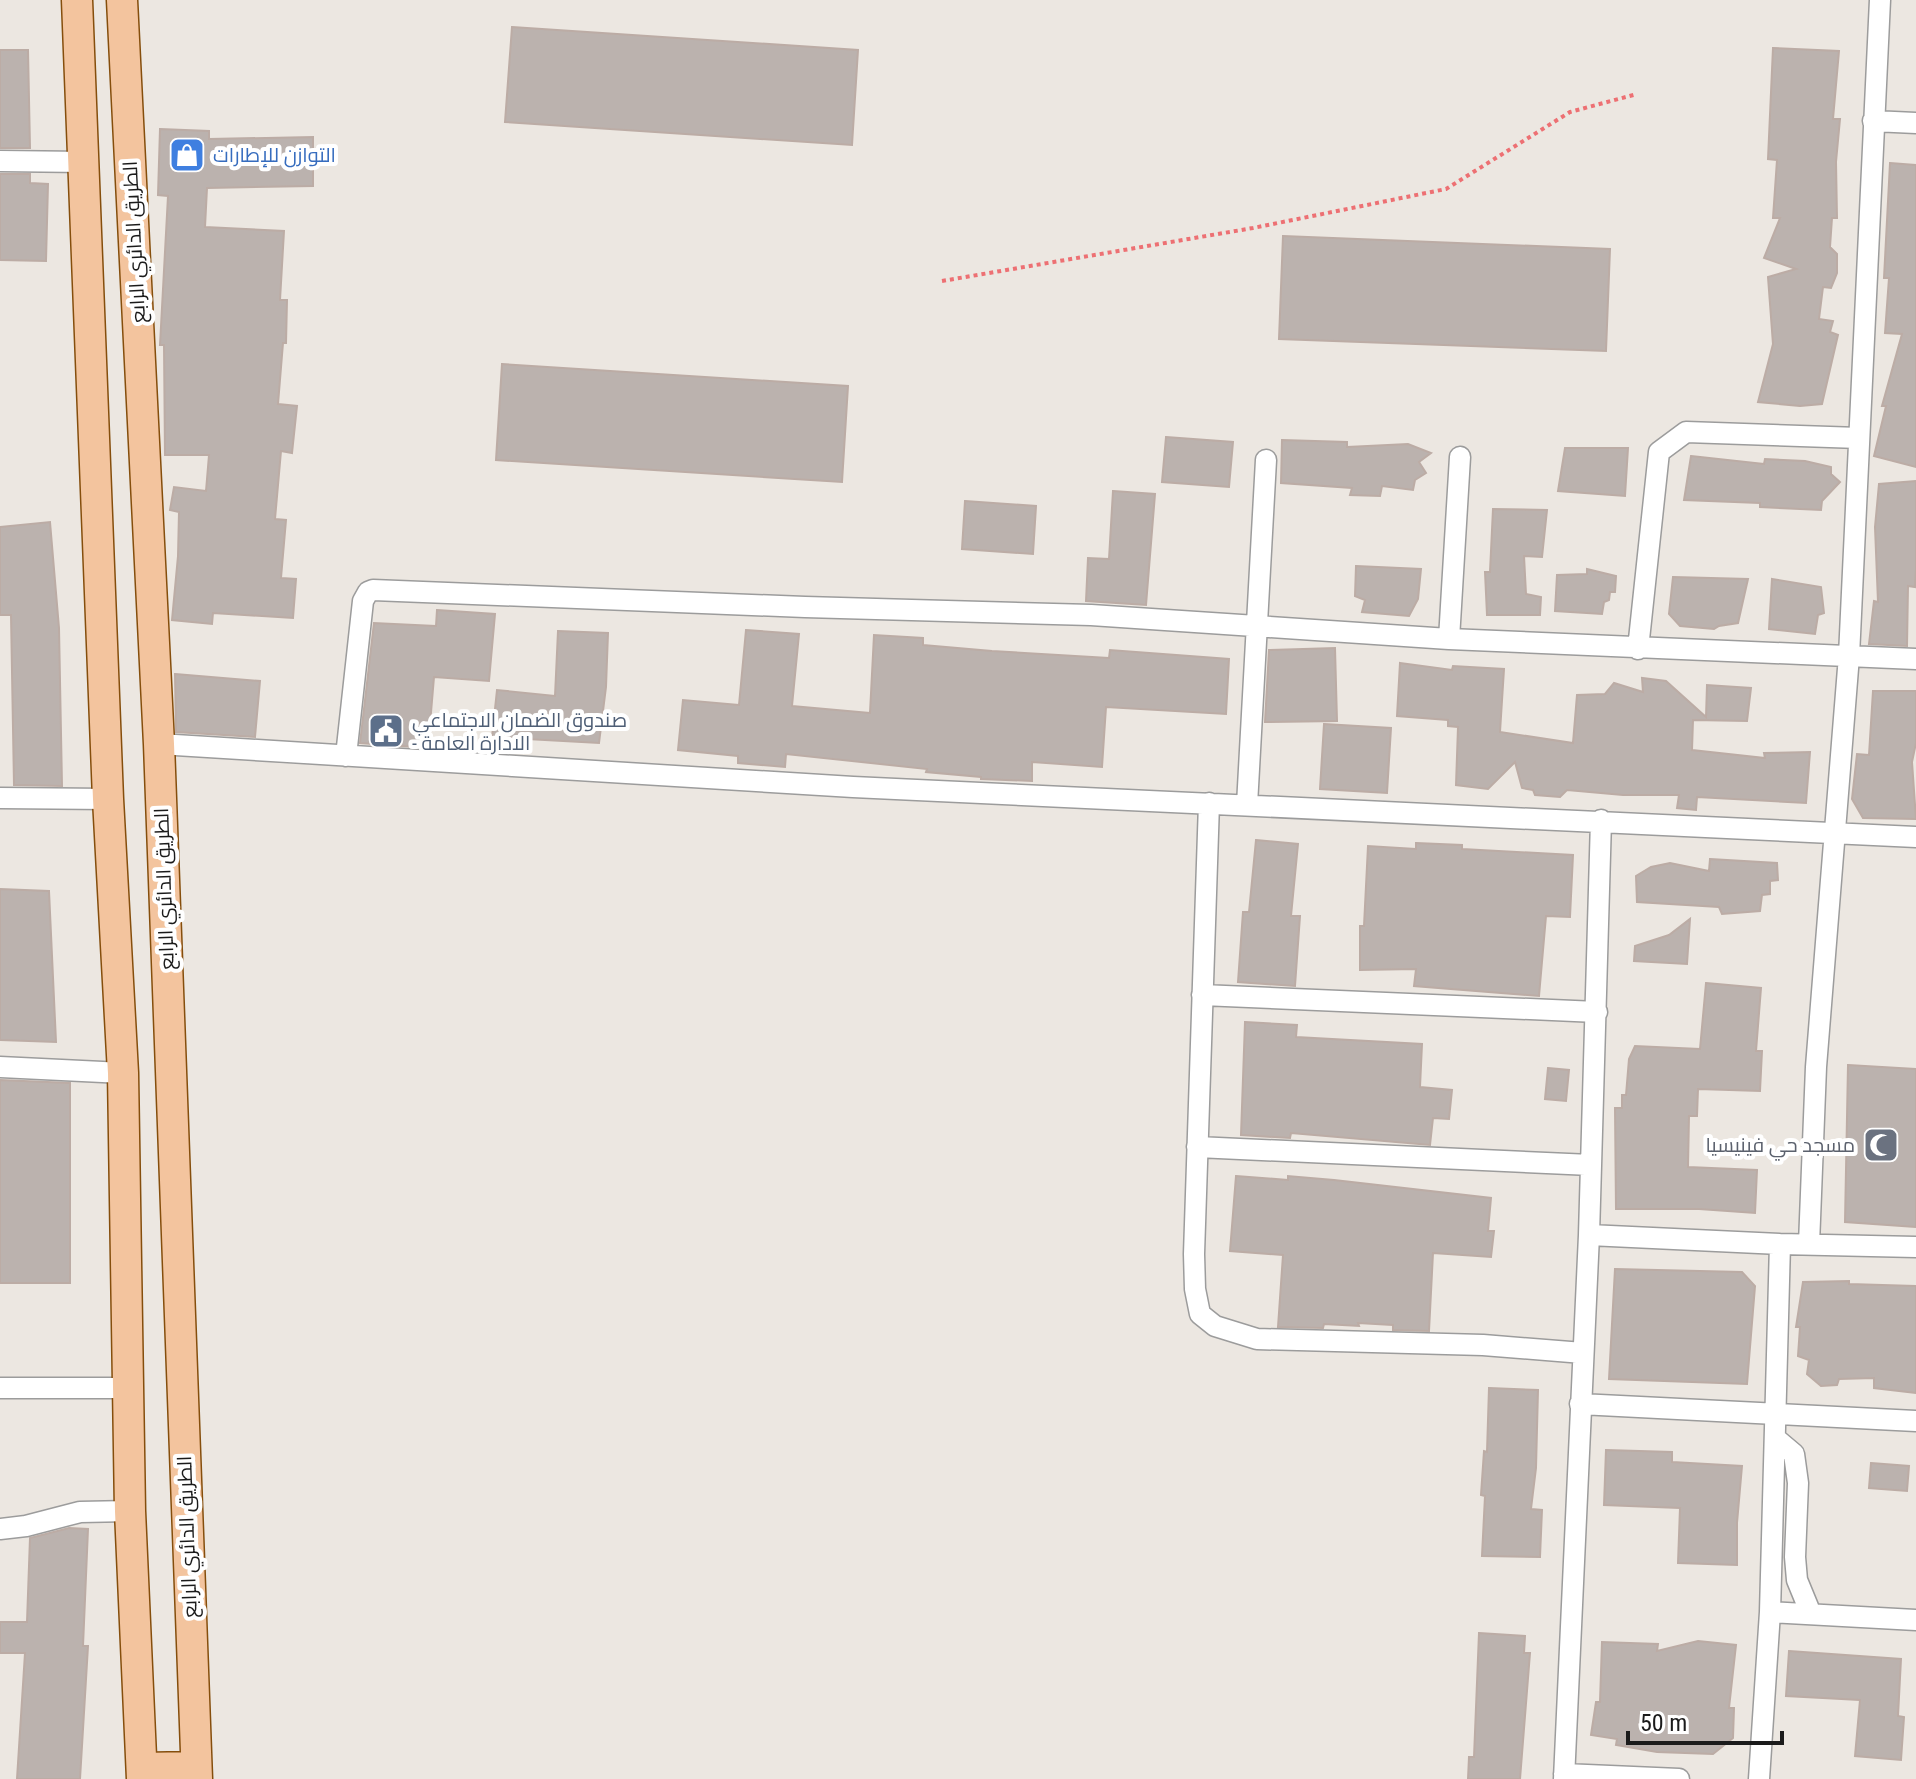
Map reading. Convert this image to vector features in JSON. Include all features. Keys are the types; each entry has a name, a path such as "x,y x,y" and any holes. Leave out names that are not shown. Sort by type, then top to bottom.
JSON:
{"main road":[{"path":"78,12 84,19 100,14 114,18 122,14"},
{"path":"78,12 108,799 123,1073 130,1511 142,1774 196,1773"},
{"name":"الطريق الدائري الرابع","path":"122,14 159,744 196,1773"}],"street":[{"path":"1809,1244 1816,1067 1849,656 1880,0"},
{"path":"1873,121 1916,123"},
{"path":"0,161 85,162"},
{"path":"1638,649 1659,452 1686,432 1859,438"},
{"path":"1449,639 1460,457"},
{"path":"1247,805 1266,460"},
{"path":"346,756 363,601 373,590 757,606 1091,615 1449,639 1916,659"},
{"path":"159,744 853,787 1916,837"},
{"path":"0,798 108,799"},
{"path":"1209,803 1197,1147 1195,1289 1200,1314 1215,1326 1257,1339 1483,1345 1583,1353"},
{"path":"1601,820 1589,1235 1564,1776 1679,1779"},
{"path":"1202,995 1597,1012"},
{"path":"0,1067 123,1073"},
{"path":"1197,1147 1591,1165"},
{"path":"1589,1235 1916,1247"},
{"path":"1759,1779 1770,1612 1780,1244"},
{"path":"0,1388 128,1388"},
{"path":"1580,1404 1916,1421"},
{"path":"1775,1438 1794,1454 1798,1483 1797,1580 1811,1614"},
{"path":"0,1529 26,1526 80,1512 130,1511"},
{"path":"1770,1612 1916,1620"}],"path":[{"path":"942,281 1253,228 1446,189 1570,112 1637,94"}],"building":[{"path":"512,27 858,50 852,145 505,122"},
{"path":"1773,48 1839,51 1833,119 1840,119 1836,162 1837,218 1832,218 1830,247 1837,254 1837,273 1831,288 1823,287 1819,319 1833,321 1830,332 1838,335 1822,404 1800,406 1758,402 1773,344 1768,277 1796,269 1764,258 1780,218 1773,218 1777,160 1768,159"},
{"path":"0,50 28,50 30,148 0,148"},
{"path":"160,129 209,131 209,139 313,137 313,186 207,188 205,227 284,231 280,300 287,300 286,343 283,343 278,404 297,406 292,453 281,451 275,519 286,520 281,578 296,579 293,618 213,613 212,624 172,620 179,512 170,510 174,487 206,491 209,455 165,455 164,345 160,345 168,196 158,195"},
{"path":"1890,163 1916,165 1916,467 1874,456 1886,406 1882,406 1902,334 1885,333 1889,278 1884,278"},
{"path":"0,174 30,174 30,183 48,184 46,261 0,260"},
{"path":"1283,236 1610,249 1606,351 1279,339"},
{"path":"502,364 848,386 842,482 496,460"},
{"path":"1166,437 1233,442 1229,487 1162,482"},
{"path":"1282,440 1347,442 1347,447 1408,444 1431,453 1419,462 1426,473 1415,480 1413,490 1382,486 1380,496 1350,495 1352,488 1281,483"},
{"path":"1565,448 1628,448 1625,496 1558,491"},
{"path":"1691,456 1764,464 1765,459 1805,461 1831,467 1831,474 1840,482 1822,501 1821,510 1760,507 1760,503 1684,500"},
{"path":"1916,481 1916,570 1915,587 1908,586 1907,646 1869,644 1874,601 1878,602 1875,527 1879,484"},
{"path":"1113,491 1155,494 1146,605 1086,601 1088,558 1109,559"},
{"path":"965,501 1036,506 1033,554 962,549"},
{"path":"1493,509 1547,510 1542,557 1524,556 1526,594 1541,597 1540,615 1487,615 1485,572 1490,572"},
{"path":"50,522 59,628 62,786 14,785 11,615 0,615 0,527"},
{"path":"1356,566 1421,569 1418,599 1409,616 1362,612 1365,600 1355,596"},
{"path":"1587,569 1616,576 1615,592 1610,592 1609,600 1604,602 1602,614 1555,611 1557,575 1587,574"},
{"path":"1673,577 1748,579 1738,623 1714,629 1680,626 1669,614"},
{"path":"1772,579 1821,587 1824,613 1818,615 1815,634 1769,629"},
{"path":"437,610 495,614 489,681 434,677 428,748 360,743 374,623 436,626"},
{"path":"746,630 799,634 792,706 870,713 874,635 923,638 923,645 992,651 1109,658 1110,650 1229,659 1226,714 1106,707 1102,767 1032,762 1032,781 981,779 926,772 927,769 786,754 785,767 738,763 738,756 678,750 683,700 739,705"},
{"path":"558,631 608,633 606,687 599,743 492,737 497,690 555,696"},
{"path":"1335,648 1337,721 1265,722 1269,650"},
{"path":"1400,663 1452,670 1453,666 1504,669 1500,732 1573,743 1577,695 1605,694 1614,683 1643,692 1642,678 1666,681 1706,717 1707,685 1751,688 1747,721 1693,720 1692,750 1765,758 1764,753 1810,752 1806,803 1697,797 1696,810 1677,808 1679,795 1623,795 1567,790 1560,797 1535,795 1533,790 1522,788 1515,762 1488,789 1456,785 1458,727 1448,726 1448,720 1397,716"},
{"path":"175,674 260,681 255,737 176,732"},
{"path":"1873,691 1916,691 1916,743 1912,762 1916,819 1863,818 1852,799 1857,754 1869,755"},
{"path":"1324,724 1391,728 1387,793 1320,789"},
{"path":"1256,840 1298,844 1291,916 1300,916 1295,986 1238,982 1243,912 1249,912"},
{"path":"1416,843 1462,845 1462,849 1573,855 1570,917 1546,916 1539,996 1414,986 1416,969 1360,970 1360,926 1364,926 1368,846 1416,849"},
{"path":"1710,859 1777,863 1778,880 1770,881 1770,894 1762,895 1760,911 1722,914 1719,907 1637,902 1636,876 1651,867 1670,863 1709,871"},
{"path":"0,889 49,891 56,1042 0,1040"},
{"path":"1690,919 1687,964 1634,961 1635,946 1669,935"},
{"path":"1706,983 1761,988 1756,1051 1762,1051 1760,1091 1698,1089 1697,1116 1689,1116 1688,1167 1757,1170 1755,1213 1616,1209 1615,1108 1622,1108 1622,1095 1626,1095 1629,1059 1635,1046 1700,1049"},
{"path":"1245,1022 1297,1025 1296,1037 1422,1044 1420,1087 1452,1090 1449,1119 1433,1118 1430,1145 1291,1133 1290,1138 1241,1135"},
{"name":"مسجد حي فينيسيا","path":"1848,1065 1916,1069 1916,1227 1845,1222"},
{"path":"1548,1068 1569,1070 1566,1101 1545,1099"},
{"path":"0,1080 70,1083 70,1283 0,1283"},
{"path":"1236,1176 1288,1180 1288,1176 1491,1198 1488,1231 1494,1231 1491,1257 1433,1253 1429,1331 1393,1330 1393,1325 1358,1323 1359,1326 1324,1324 1323,1328 1278,1327 1283,1255 1230,1251"},
{"path":"1615,1269 1742,1272 1755,1286 1747,1384 1609,1379"},
{"path":"1849,1281 1849,1284 1916,1286 1916,1393 1874,1388 1874,1378 1839,1379 1837,1385 1821,1386 1807,1374 1809,1360 1798,1356 1800,1327 1796,1327 1803,1282"},
{"path":"1489,1388 1538,1390 1536,1468 1531,1509 1542,1510 1540,1557 1482,1556 1485,1496 1481,1495 1484,1451 1487,1452"},
{"path":"1606,1450 1672,1452 1672,1462 1742,1466 1737,1565 1678,1563 1680,1508 1604,1505"},
{"path":"1871,1463 1909,1466 1907,1491 1869,1488"},
{"path":"69,1528 88,1529 83,1646 88,1646 80,1779 17,1779 25,1653 0,1653 0,1622 27,1622 30,1538"},
{"path":"1479,1633 1525,1636 1524,1653 1530,1653 1520,1779 1468,1779 1469,1757 1474,1757"},
{"path":"1698,1641 1736,1645 1729,1708 1734,1708 1733,1738 1713,1754 1657,1752 1616,1745 1617,1739 1591,1735 1596,1702 1600,1702 1602,1642 1658,1644 1657,1651"},
{"path":"1789,1651 1901,1659 1898,1716 1904,1717 1901,1760 1855,1756 1860,1700 1786,1696"}],"place":[{"name":"التوازن للإطارات","path":"187,155"},
{"name":"صندوق الضمان الاجتماعي - الادارة العامة","path":"386,731"},
{"name":"مسجد حي فينيسيا","path":"1881,1145"}]}
